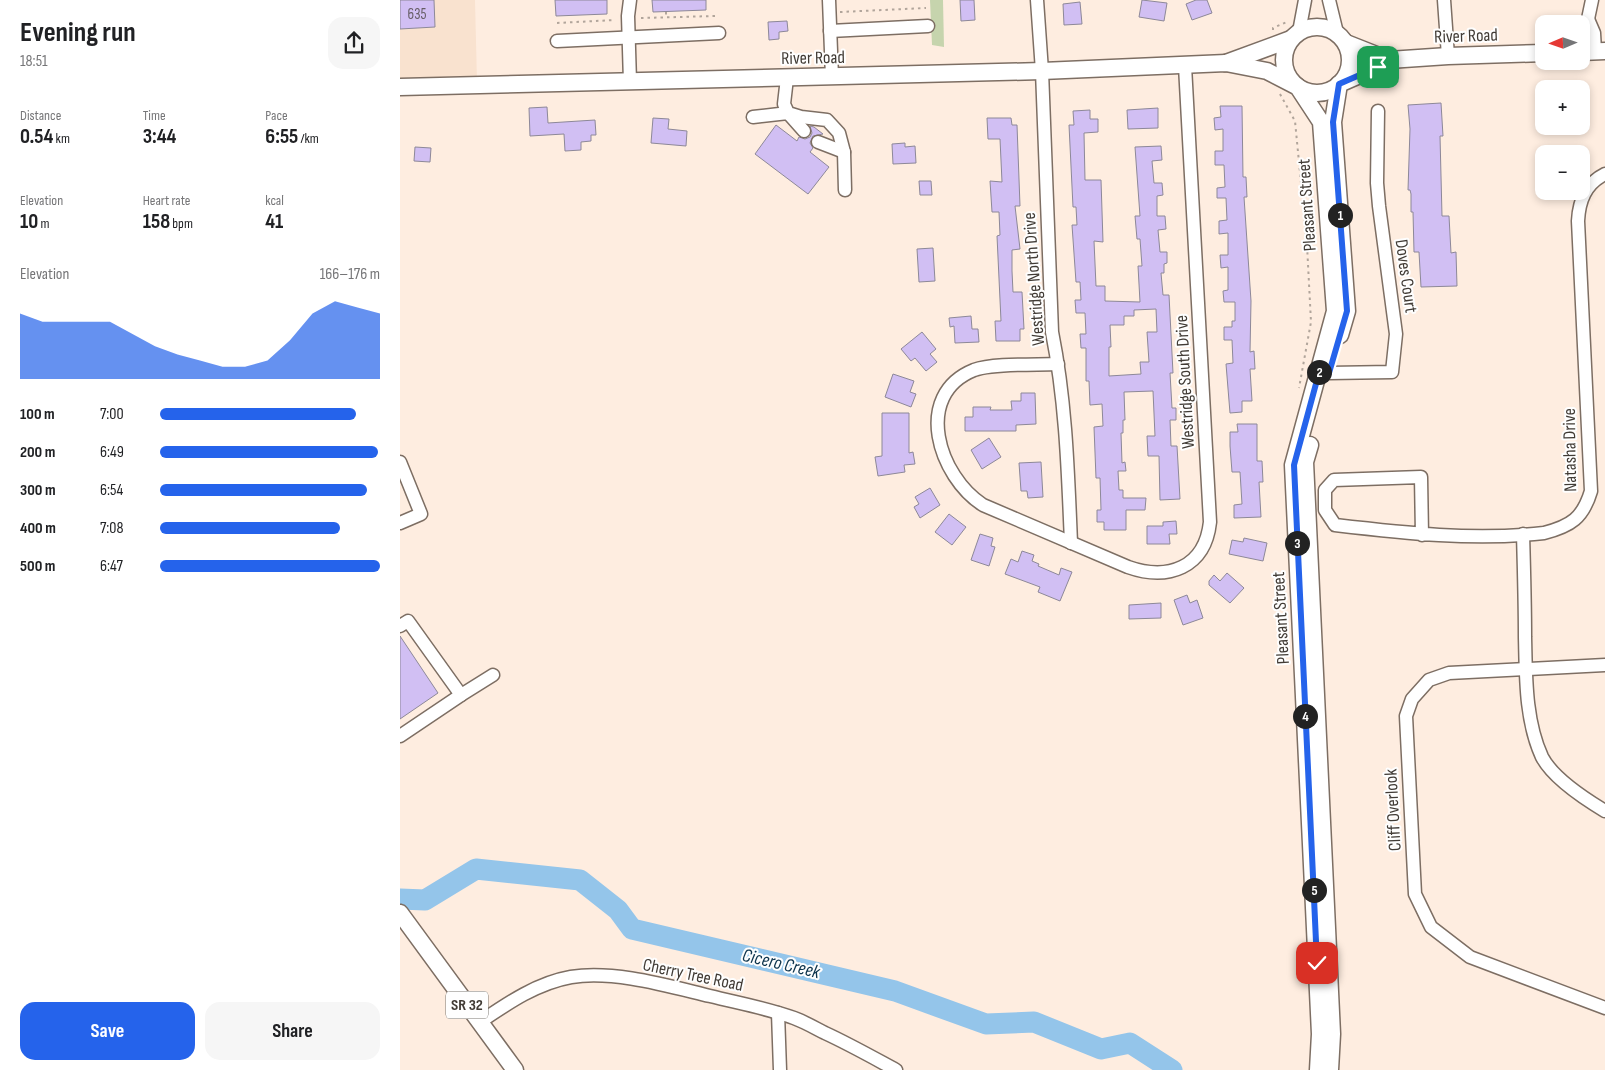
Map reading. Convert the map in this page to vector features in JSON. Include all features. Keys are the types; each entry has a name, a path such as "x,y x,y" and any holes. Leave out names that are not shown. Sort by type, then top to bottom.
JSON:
{"main road":[{"path":"1320,26 1330,29 1341,38 1350,54 1350,65 1346,76 1339,84 1330,90 1319,93 1308,92 1290,79 1285,64 1286,48 1295,35 1309,27 1320,26"},
{"name":"River Road","path":"1226,63 1295,35"},
{"name":"River Road","path":"1341,38 1389,60 1535,53"},
{"name":"River Road","path":"1339,84 1378,67 1389,60"},
{"name":"River Road","path":"400,87 1042,71 1226,63 1267,70 1298,86"},
{"name":"Pleasant Street","path":"1318,1070 1320,1024 1294,465 1324,371 1347,311 1333,122 1339,84"},
{"name":"Pleasant Street","path":"1298,86 1321,122 1335,310 1305,462 1332,1024 1330,1070"},
{"name":"SR 32","path":"400,913 514,1070"}],"street":[{"path":"630,0 628,16 630,82"},
{"path":"829,0 832,77"},
{"name":"Westridge North Drive","path":"1037,0 1042,71 1052,332 1058,364 1067,442 1071,543"},
{"path":"1295,35 1306,5 1305,0"},
{"path":"1329,0 1341,38"},
{"path":"1444,0 1448,56"},
{"path":"1588,15 1592,0"},
{"path":"830,31 928,26"},
{"path":"1590,29 1594,33 1594,51"},
{"path":"557,41 719,33"},
{"name":"Westridge South Drive","path":"1058,364 989,367 975,370 960,377 942,400 938,415 938,441 942,454 951,470 972,498 983,505 1135,570 1155,574 1176,570 1187,565 1204,547 1209,535 1210,522 1185,66"},
{"path":"787,78 784,104 788,113 804,131"},
{"name":"Doves Court","path":"1324,371 1392,372 1396,334 1377,182 1378,111"},
{"path":"753,117 788,113 801,117 827,120 839,133 844,152 845,190"},
{"path":"818,142 844,152"},
{"name":"Natasha Drive","path":"1422,535 1421,477 1334,480 1325,490 1325,510 1335,525 1422,535 1544,533 1559,529 1570,523 1586,506 1591,491 1578,222 1579,208 1583,195 1590,184 1605,174"},
{"path":"400,462 421,514 400,523"},
{"path":"1523,534 1526,669 1531,722 1543,757 1553,772 1605,811"},
{"path":"400,610 404,624 461,695"},
{"name":"Cliff Overlook","path":"1605,665 1448,672 1429,680 1412,699 1406,716 1415,894 1431,927 1470,958 1605,1008"},
{"path":"400,736 493,674"},
{"name":"Cherry Tree Road","path":"480,1022 502,1006 544,985 560,980 586,976 643,981 796,1018 860,1049 896,1070"},
{"path":"778,1013 780,1070"}],"path":[{"path":"854,7 855,11"},
{"path":"837,12 926,8"},
{"path":"666,12 666,17"},
{"path":"635,18 716,16"},
{"path":"593,21 594,17"},
{"path":"558,23 621,19"}],"shaded area":[{"path":"400,0 475,0 477,81 400,83"}],"green space":[{"path":"930,0 943,0 944,47 932,45"}],"building":[{"path":"400,0 434,0 435,27 400,29"},
{"path":"555,0 607,0 607,14 556,16"},
{"path":"652,0 706,0 706,10 653,12"},
{"path":"960,0 974,0 975,20 961,21"},
{"path":"1142,0 1167,3 1164,21 1139,17"},
{"path":"1196,0 1207,0 1212,13 1192,20 1186,4"},
{"path":"1080,2 1082,24 1064,25 1063,4"},
{"path":"787,21 788,31 779,32 779,39 769,40 768,22"},
{"path":"1441,103 1443,136 1440,136 1442,216 1449,216 1451,253 1456,252 1457,286 1421,287 1419,252 1414,252 1413,212 1411,212 1411,194 1410,190 1408,190 1410,129 1408,105"},
{"path":"1220,106 1242,106 1243,177 1246,177 1247,197 1244,197 1251,301 1250,352 1254,351 1255,369 1250,369 1252,401 1242,401 1242,412 1230,413 1226,364 1233,363 1232,340 1224,340 1224,327 1232,327 1232,321 1235,321 1235,302 1224,302 1223,291 1228,290 1228,267 1221,268 1220,255 1228,255 1228,233 1219,234 1219,221 1227,220 1226,198 1217,198 1217,188 1225,187 1224,165 1215,165 1215,151 1223,151 1223,129 1215,130 1214,118 1221,117"},
{"path":"547,107 548,123 595,120 596,135 591,135 591,141 581,142 581,150 565,151 564,134 530,136 529,108"},
{"path":"1158,108 1158,128 1128,129 1127,110"},
{"path":"1090,110 1090,119 1098,119 1098,132 1084,133 1085,180 1101,180 1103,242 1094,241 1096,286 1105,286 1105,301 1140,302 1138,266 1142,266 1140,239 1137,239 1135,216 1140,216 1135,147 1161,146 1162,160 1152,161 1154,183 1162,183 1163,195 1157,196 1157,216 1165,216 1166,229 1158,230 1160,252 1167,252 1167,263 1164,264 1164,273 1161,273 1163,295 1169,295 1173,373 1170,373 1172,408 1176,408 1176,420 1170,420 1171,446 1177,446 1180,499 1160,500 1159,456 1148,456 1147,436 1155,436 1153,391 1124,392 1125,420 1123,420 1123,433 1121,433 1122,463 1125,462 1126,471 1118,471 1119,490 1123,490 1123,498 1146,498 1145,510 1126,510 1126,530 1104,530 1104,522 1097,522 1097,510 1101,510 1100,478 1096,478 1094,427 1103,426 1102,404 1090,405 1089,381 1086,381 1086,348 1081,348 1080,334 1086,334 1085,313 1076,313 1075,300 1081,300 1080,282 1076,282 1072,225 1077,225 1076,207 1073,207 1069,125 1074,125 1073,111","holes":["1156,309 1157,332 1147,332 1149,362 1140,362 1141,374 1109,376 1110,325 1124,325 1124,316 1134,316 1134,310"]},
{"path":"653,118 669,119 668,129 687,131 686,146 651,143"},
{"path":"987,118 1011,118 1012,125 1017,125 1020,206 1015,206 1020,249 1012,250 1012,271 1013,292 1022,292 1024,329 1020,329 1020,341 996,341 995,321 1001,321 997,236 1000,235 999,212 992,212 990,181 1002,182 1000,139 988,139"},
{"path":"776,125 797,141 799,137 805,139 810,137 812,133 810,126 823,134 813,136 810,143 813,148 810,152 829,167 808,194 755,154"},
{"path":"905,143 905,147 915,146 916,163 893,164 892,144"},
{"path":"415,147 431,148 430,162 414,161"},
{"path":"919,181 931,181 932,195 920,195"},
{"path":"933,248 935,281 919,282 917,249"},
{"path":"971,316 972,329 978,329 979,342 955,343 954,326 950,327 949,318"},
{"path":"922,332 936,349 930,354 937,362 926,371 915,358 911,361 901,349"},
{"path":"893,374 914,381 910,392 916,394 911,407 885,397"},
{"path":"1021,393 1035,393 1036,424 1016,425 1016,431 965,431 965,417 973,417 973,407 991,407 990,410 1012,410 1011,401 1021,401"},
{"path":"882,413 909,413 909,453 913,452 915,464 904,465 905,472 878,476 875,457 882,456"},
{"path":"1237,424 1257,424 1257,461 1262,461 1263,482 1259,482 1261,517 1234,518 1234,505 1242,504 1240,472 1232,472 1230,446 1230,432 1238,432"},
{"path":"989,438 1001,457 982,469 971,450"},
{"path":"1041,462 1043,497 1028,498 1027,491 1021,491 1019,463"},
{"path":"930,488 940,505 920,518 914,507 919,504 915,497"},
{"path":"949,514 966,527 952,545 935,532"},
{"path":"1176,521 1177,534 1169,534 1170,544 1147,544 1147,526 1163,526 1163,522"},
{"path":"980,534 993,538 991,546 995,547 989,566 971,560"},
{"path":"1244,538 1267,543 1263,561 1229,554 1232,540 1243,542"},
{"path":"1022,551 1034,555 1032,561 1039,564 1038,566 1059,575 1061,568 1072,572 1060,601 1038,592 1040,587 1005,574 1011,559 1018,562"},
{"path":"1227,573 1244,588 1230,603 1209,585 1209,581 1214,575 1220,581"},
{"path":"1187,595 1190,603 1197,600 1203,618 1183,625 1174,600"},
{"path":"1161,603 1161,618 1129,619 1129,605"},
{"path":"400,636 438,693 400,719"}],"waterway":[{"name":"Cicero Creek","path":"400,899 425,900 476,869 580,880 618,910 632,929 895,991 986,1024 1034,1022 1101,1049 1130,1043 1172,1070"}],"route":[{"path":"1317,963 1294,465 1320,369 1329,373 1347,311 1333,122 1339,84 1378,67"}]}
